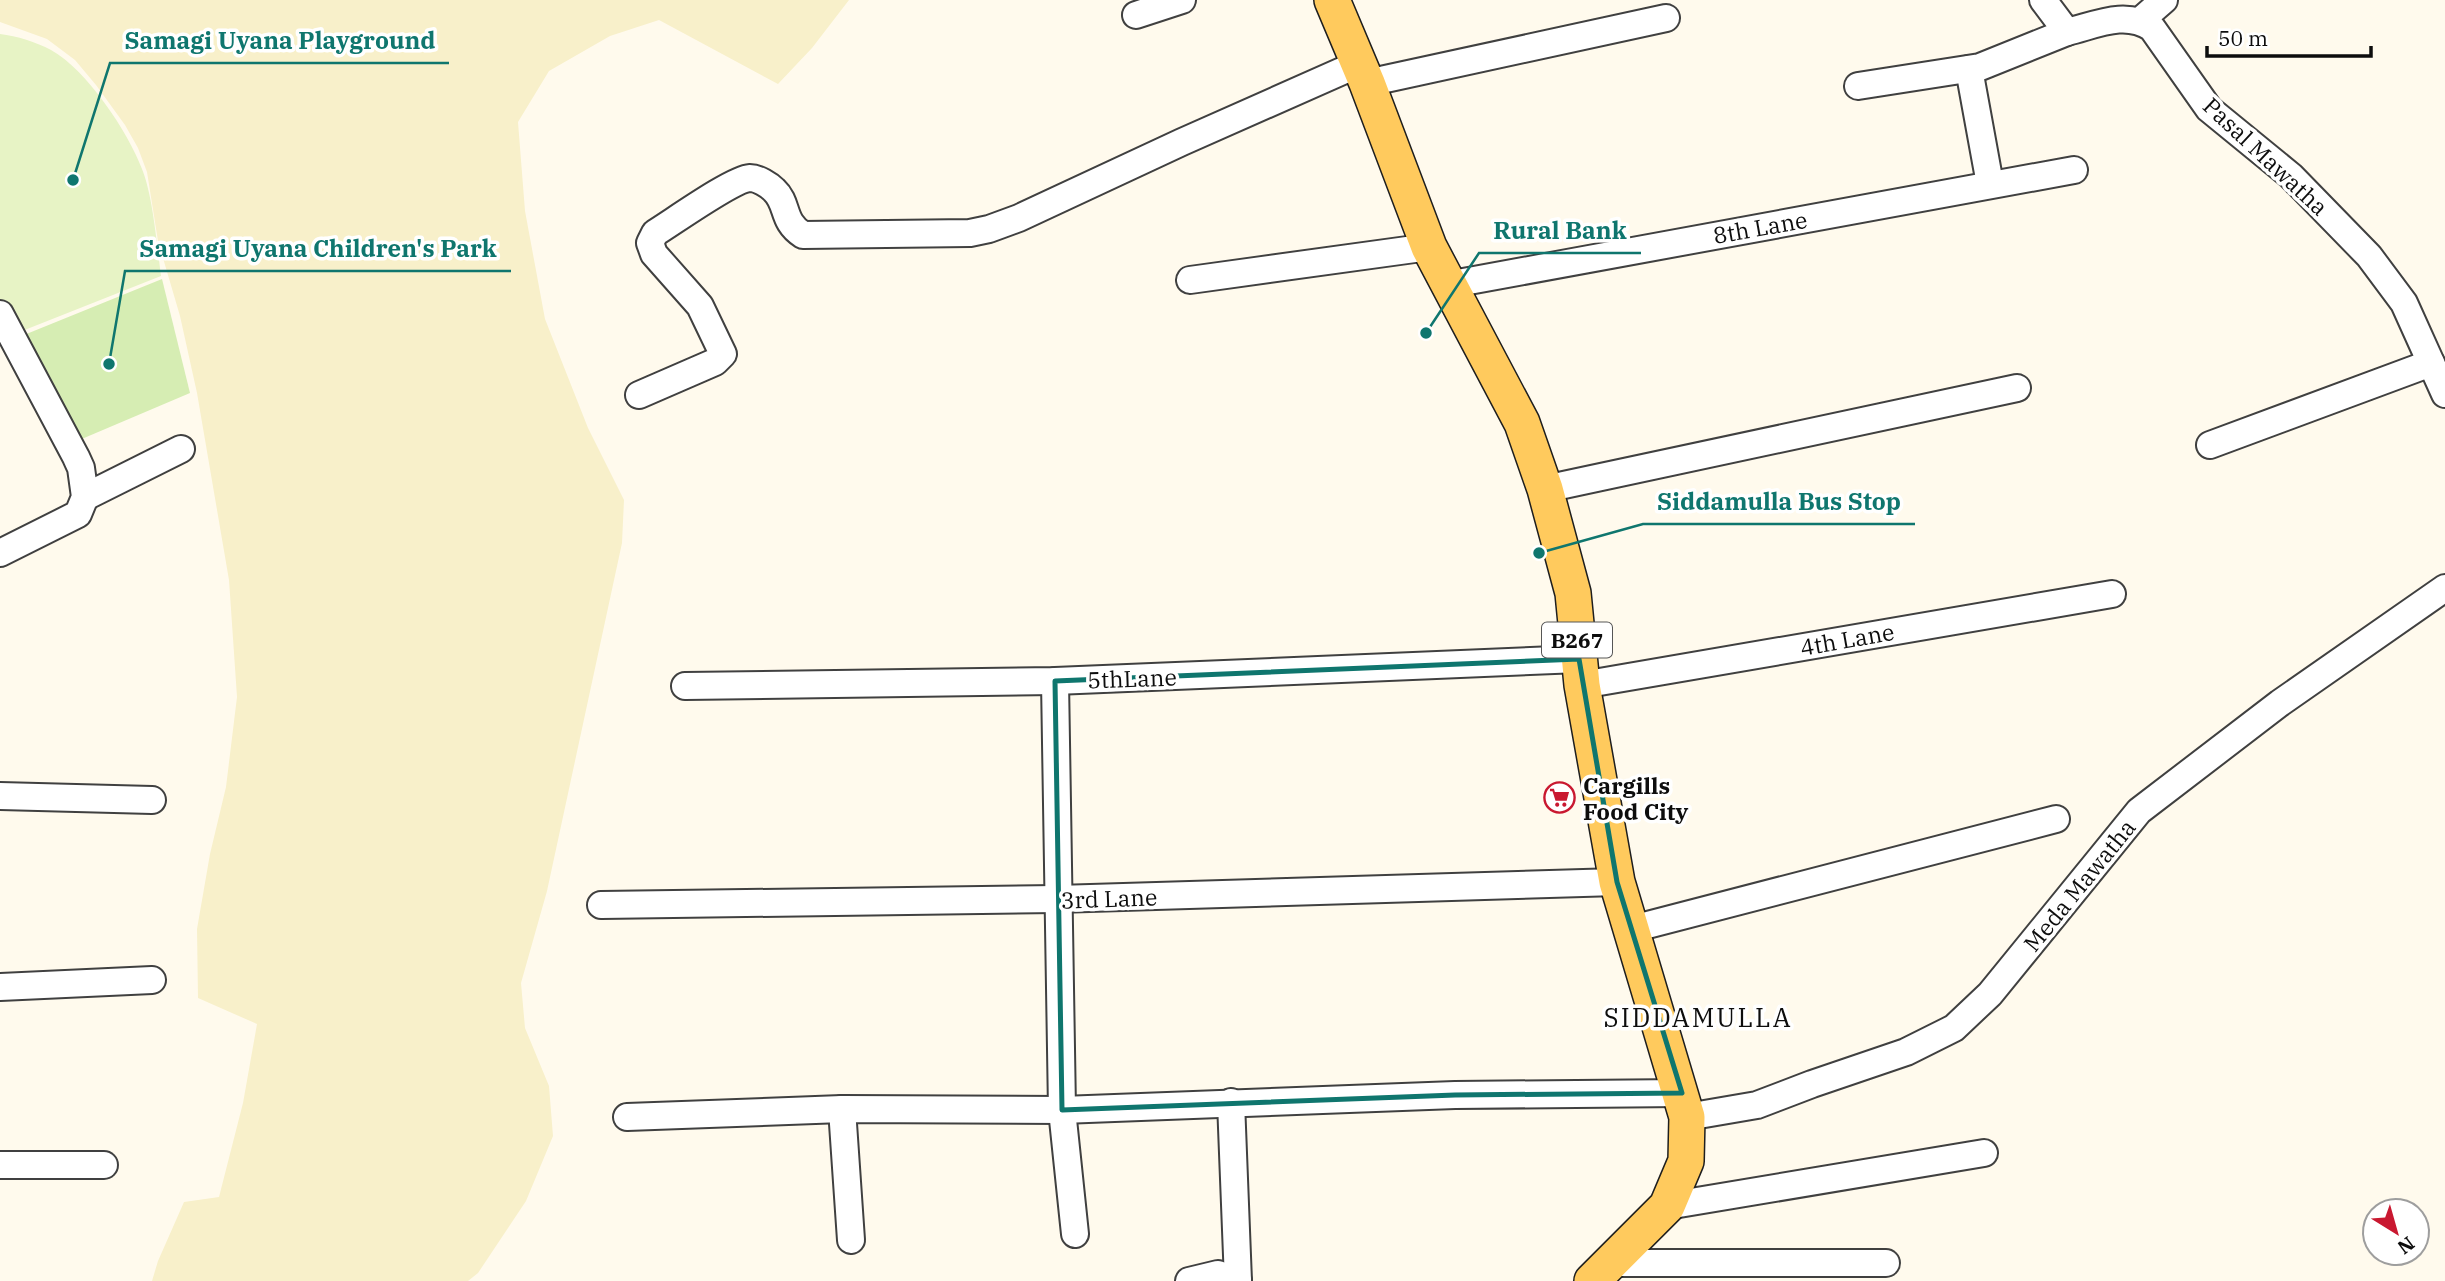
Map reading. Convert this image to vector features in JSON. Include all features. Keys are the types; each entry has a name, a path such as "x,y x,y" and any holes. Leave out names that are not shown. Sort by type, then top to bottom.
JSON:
{"main road":[{"name":"B267","path":"1332,0 1429,247 1522,423 1545,489 1573,593 1581,672 1617,882 1685,1105 1686,1161 1667,1206 1600,1272"}],"street":[{"path":"1136,15 1182,0"},
{"path":"2043,0 2067,32"},
{"path":"1858,86 1980,67 2067,32 2122,18 2141,20 2164,0"},
{"path":"639,395 715,362 723,354 700,306 653,254 650,243 655,233 732,185 748,178 758,180 776,191 791,228 803,235 970,233 1019,218 1182,142 1363,74 1666,18"},
{"name":"Pasal Mawatha","path":"2141,20 2152,28 2208,109 2291,176 2369,256 2404,303 2445,394"},
{"path":"1969,69 1990,184"},
{"name":"8th Lane","path":"1447,285 2074,170"},
{"path":"1190,279 1429,247"},
{"path":"0,314 76,457 81,468 85,497 78,514 0,553"},
{"path":"2210,445 2431,363"},
{"path":"1545,489 2017,388"},
{"path":"85,497 181,449"},
{"name":"Meda Mawatha","path":"627,1117 842,1109 1062,1110 1455,1094 1685,1105 1757,1105 1906,1052 1954,1028 1990,994 2139,811 2280,703 2445,588"},
{"name":"4th Lane","path":"1581,672 2112,594"},
{"name":"5thLane","path":"685,686 1581,672"},
{"path":"1055,681 1062,1110 1075,1234"},
{"path":"0,796 152,800"},
{"path":"1632,929 2056,819"},
{"name":"3rd Lane","path":"601,905 1057,899 1617,882"},
{"path":"0,987 152,981"},
{"path":"1189,1281 1218,1275 1238,1281 1231,1102"},
{"path":"842,1109 851,1240"},
{"path":"1667,1206 1984,1153"},
{"path":"0,1165 104,1165"},
{"path":"1600,1272 1886,1263"}],"highlighted area":[{"path":"1579,659 1617,882 1682,1093 1455,1095 1062,1110 1055,681"}],"shaded area":[{"path":"0,0 849,0 812,48 778,84 659,20 610,36 549,71 518,122 525,211 545,319 588,428 624,500 622,543 547,891 521,983 525,1028 549,1086 553,1136 526,1201 478,1273 468,1281 152,1281 184,1202 219,1197 243,1103 257,1024 198,998 197,929 210,854 226,787 237,697 229,580 197,393 180,316 158,241 147,172 138,148 125,125 75,60 47,39 0,22"}],"green space":[{"path":"0,34 39,44 65,59 92,87 117,120 136,154 146,180 161,276 17,333 0,300"},
{"path":"162,279 190,393 77,441 19,337"}],"place":[{"name":"Samagi Uyana Playground","path":"73,180"},
{"name":"Rural Bank","path":"1426,333"},
{"name":"Samagi Uyana Children's Park","path":"109,364"},
{"name":"Siddamulla Bus Stop","path":"1539,553"},
{"name":"Cargills Food City","path":"1560,798"}],"district":[{"name":"SIDDAMULLA","path":"1698,1017"}]}
